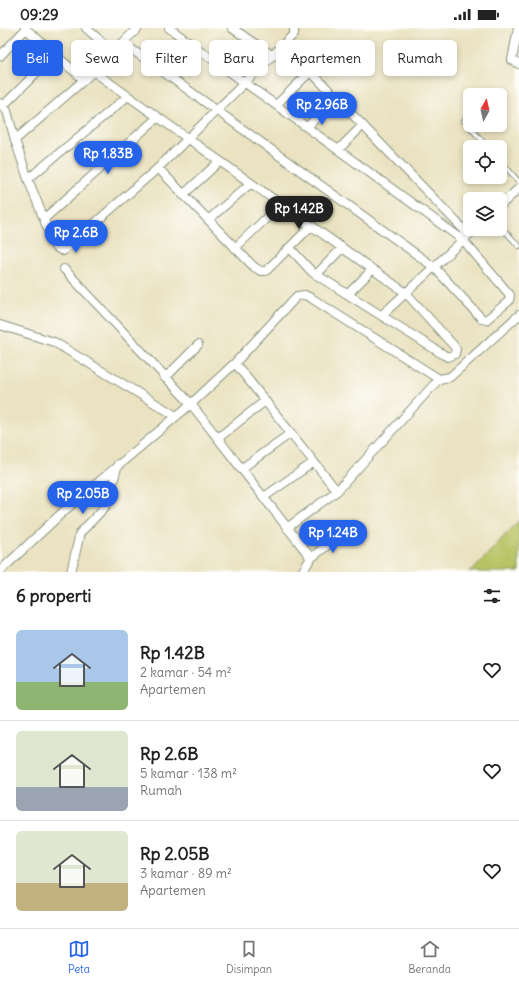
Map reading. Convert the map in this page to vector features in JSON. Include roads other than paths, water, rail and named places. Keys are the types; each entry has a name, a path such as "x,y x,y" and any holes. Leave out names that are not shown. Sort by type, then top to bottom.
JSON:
{"street":[{"path":"86,28 100,40"},
{"path":"126,40 138,28"},
{"path":"169,28 338,150 463,231"},
{"path":"232,28 273,56"},
{"path":"288,40 294,34 294,28"},
{"path":"518,28 512,60 519,64"},
{"path":"0,56 26,29 38,40"},
{"path":"133,50 434,267 482,319 486,320 509,301 510,295 470,236"},
{"path":"31,76 2,104 7,111 28,179 56,247 62,251 158,168 276,53"},
{"path":"63,62 84,80"},
{"path":"15,140 88,76"},
{"path":"101,76 406,294 454,346 456,349 455,354 448,357 444,355 316,274 290,248"},
{"path":"276,105 306,76"},
{"path":"314,76 463,229"},
{"path":"28,179 128,96"},
{"path":"307,127 336,98"},
{"path":"45,218 158,117"},
{"path":"338,150 363,126"},
{"path":"183,195 220,161"},
{"path":"158,168 235,248 254,267 261,271 266,271 312,226"},
{"path":"208,220 251,183"},
{"path":"507,199 519,188"},
{"path":"235,248 280,204"},
{"path":"382,315 468,236"},
{"path":"316,274 342,248"},
{"path":"64,269 191,404 311,558"},
{"path":"348,294 372,270"},
{"path":"0,572 64,510 191,404 235,363 297,296 305,295 439,378 450,377 519,315"},
{"path":"0,325 54,342 176,416"},
{"path":"165,378 198,345"},
{"path":"235,363 337,491"},
{"path":"287,528 337,491 439,378"},
{"path":"218,438 265,401"},
{"path":"241,469 291,433"},
{"path":"264,497 314,462"},
{"path":"72,572 80,533 107,505 118,464"},
{"path":"302,572 311,558 352,525"}],"lane":[{"path":"474,132 482,140"},
{"path":"507,168 519,182"},
{"path":"507,233 519,246"}]}
